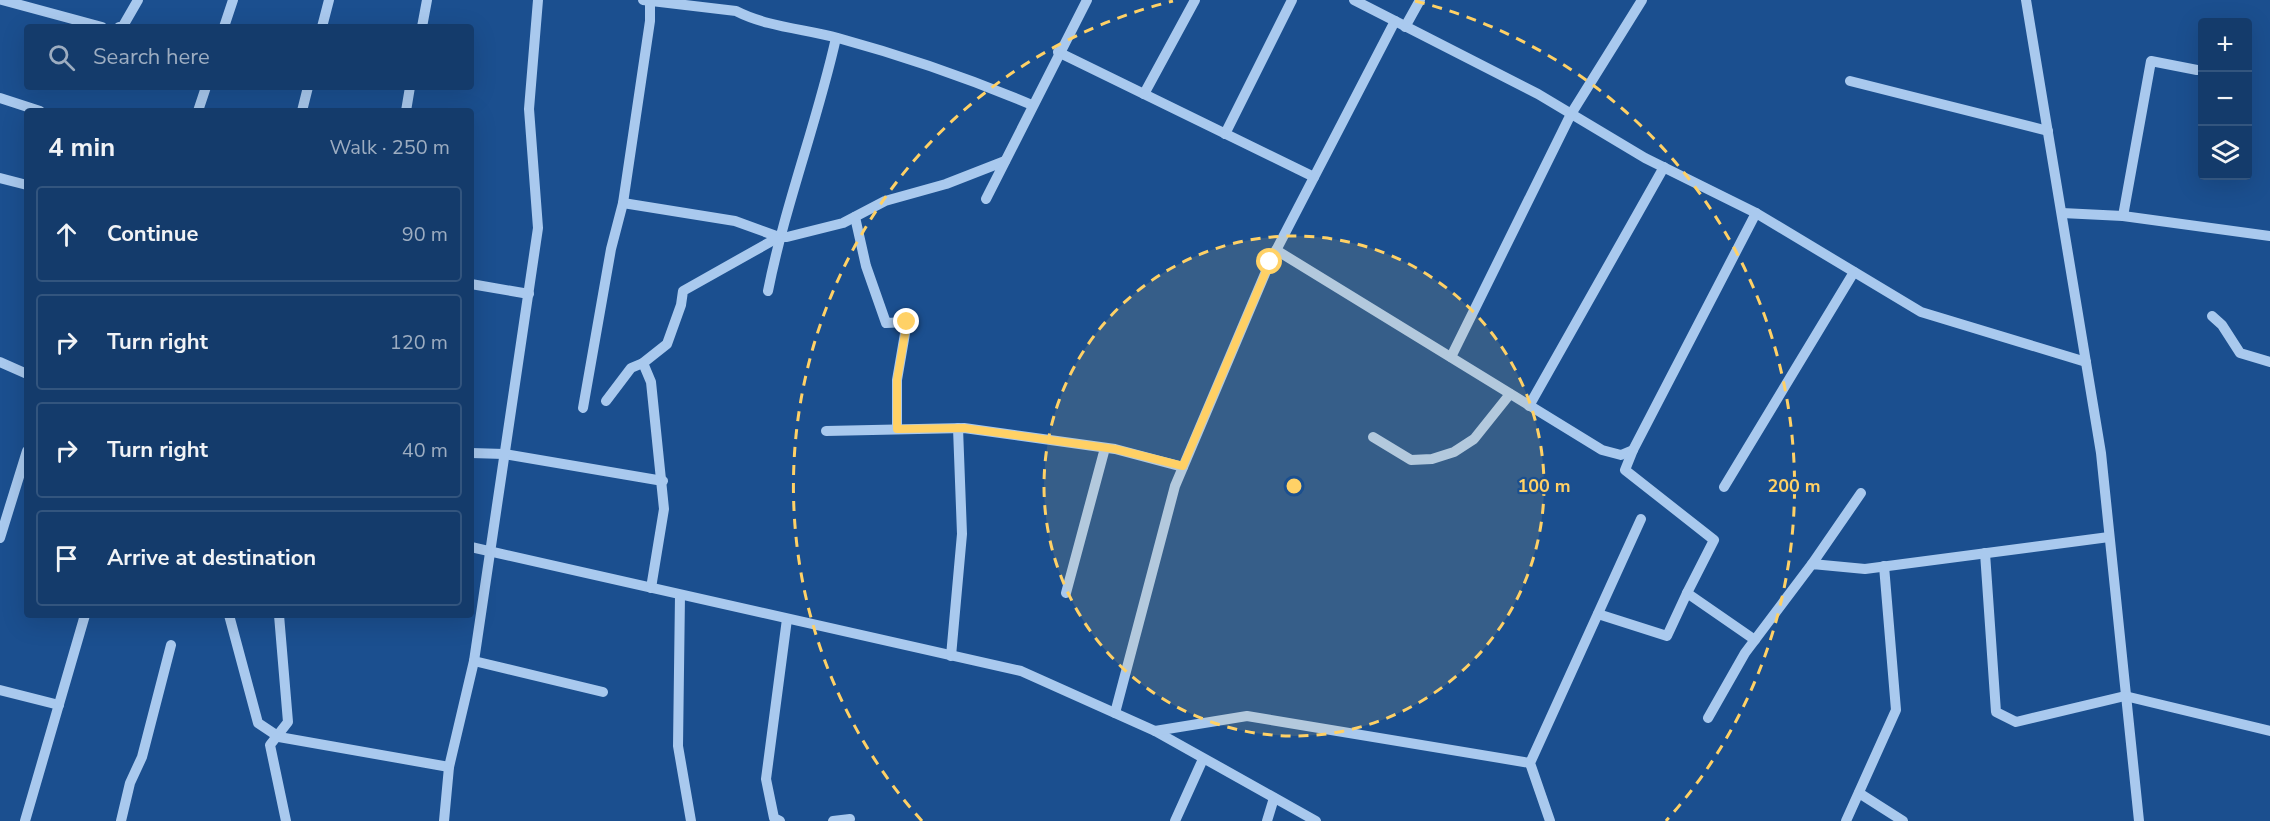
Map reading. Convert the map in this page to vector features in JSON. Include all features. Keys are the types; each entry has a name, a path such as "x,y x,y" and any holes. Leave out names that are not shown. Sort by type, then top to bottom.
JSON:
{"street":[{"path":"2,0 91,24"},
{"path":"124,24 138,0"},
{"path":"225,24 232,0"},
{"path":"323,24 329,0"},
{"path":"423,24 427,0"},
{"path":"444,821 450,767 474,661 538,228 529,109 538,0"},
{"path":"986,199 1058,52 1087,0"},
{"path":"1144,94 1195,0"},
{"path":"1225,134 1292,0"},
{"path":"1354,0 1571,114 1664,167 1756,213 1921,312 2086,362"},
{"path":"1405,27 1420,0"},
{"path":"1451,357 1571,114 1642,0"},
{"path":"2026,0 2101,453 2139,821"},
{"path":"583,408 611,249 623,203 650,21 647,1 736,11 750,18 836,38 954,72 1032,105"},
{"path":"1115,713 1175,486 1183,466 1276,250 1395,21"},
{"path":"768,291 779,237 822,100 836,38"},
{"path":"1058,52 1314,177"},
{"path":"2122,216 2151,61 2198,70"},
{"path":"1850,81 2048,131"},
{"path":"199,108 205,90"},
{"path":"303,108 307,90"},
{"path":"406,108 410,90"},
{"path":"0,98 31,108"},
{"path":"606,401 631,368 643,363 667,344 681,305 683,291 779,237 817,231 855,218 885,201 946,184 1005,161"},
{"path":"1529,406 1664,167"},
{"path":"0,178 24,184"},
{"path":"623,203 735,221 779,237"},
{"path":"1598,614 1667,636 1714,540 1625,470 1633,450 1756,213"},
{"path":"2062,213 2122,216 2270,236"},
{"path":"855,218 866,266 886,323 907,322 897,380 897,429"},
{"path":"1276,250 1602,450 1621,455 1633,450"},
{"path":"1724,487 1854,272"},
{"path":"474,285 529,294"},
{"path":"2212,316 2222,325 2240,353 2270,362"},
{"path":"0,362 24,373"},
{"path":"643,363 651,382 664,508 651,588"},
{"path":"1373,437 1411,460 1432,459 1454,453 1474,440 1510,394"},
{"path":"826,431 958,428 1105,448 1183,466"},
{"path":"951,656 962,534 958,428"},
{"path":"1066,593 1105,448"},
{"path":"474,453 504,454 663,481"},
{"path":"0,538 24,461"},
{"path":"1708,718 1755,640 1861,493"},
{"path":"1550,821 1530,763 1641,519"},
{"path":"1812,564 1865,568 2109,537"},
{"path":"474,548 1021,671 1155,731 1316,821"},
{"path":"1985,553 1996,712 2016,722 2126,696 2270,731"},
{"path":"1846,821 1896,710 1884,566"},
{"path":"1687,593 1755,640"},
{"path":"680,595 678,746 691,821"},
{"path":"26,821 84,618"},
{"path":"230,618 258,723 279,737 450,767"},
{"path":"279,618 288,722 279,737 270,745 285,821"},
{"path":"780,821 774,818 766,779 787,619"},
{"path":"121,821 171,645"},
{"path":"474,661 603,692"},
{"path":"0,690 59,705"},
{"path":"1155,731 1247,716 1530,763"},
{"path":"1175,821 1203,759"},
{"path":"1859,793 1903,821"},
{"path":"1267,821 1274,798"},
{"path":"833,821 850,819"}],"route":[{"path":"907,322 897,380 897,429 964,428 1115,449 1183,466 1270,262"}]}
